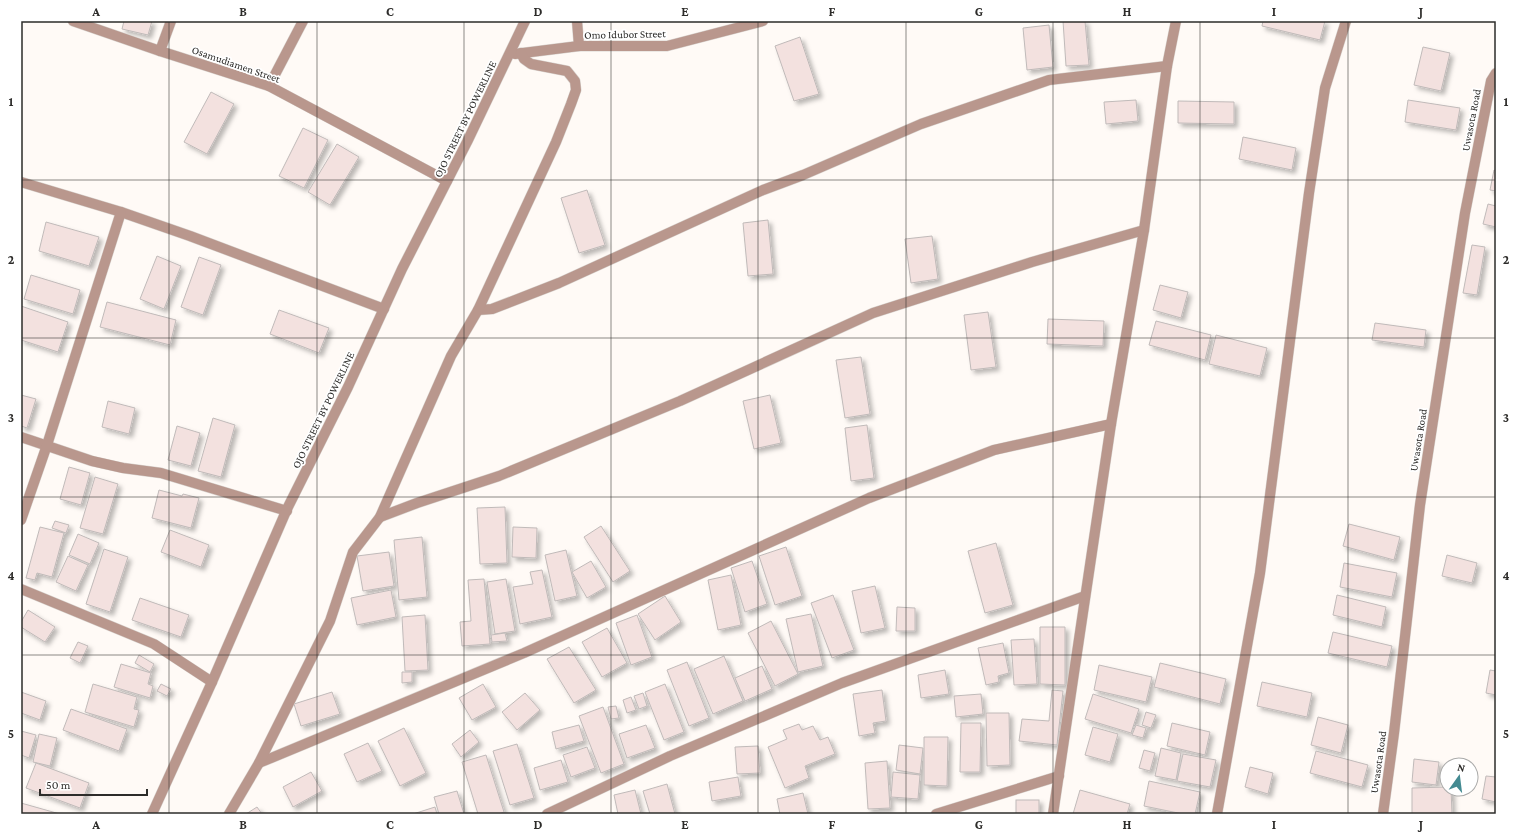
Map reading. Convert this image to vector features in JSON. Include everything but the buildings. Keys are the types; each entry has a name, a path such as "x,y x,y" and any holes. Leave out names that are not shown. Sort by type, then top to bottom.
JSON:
{"street":[{"name":"Osamudiamen Street","path":"73,21 269,86 447,181"},
{"path":"160,51 171,21"},
{"path":"269,86 303,21"},
{"name":"OJO STREET BY POWERLINE","path":"152,814 287,511 525,21"},
{"path":"577,21 579,46"},
{"name":"Omo Idubor Street","path":"509,55 579,46 667,46 763,21"},
{"path":"1053,814 1111,424 1144,230 1167,66 1176,21"},
{"path":"1217,814 1260,573 1303,238 1325,88 1346,21"},
{"path":"229,814 259,763 330,621 352,552 380,517 451,356 478,310 556,142 576,90 576,81 567,71 531,64 524,59 521,53"},
{"path":"478,310 492,309 559,283 763,190 803,175 921,124 1049,80 1167,66"},
{"name":"Uwasota Road","path":"1383,814 1394,733 1420,505 1466,213 1491,81 1496,73"},
{"path":"21,182 121,212 190,236 307,282 384,309"},
{"path":"21,520 47,445 121,212"},
{"path":"380,517 499,476 680,401 873,314 1032,262 1144,230"},
{"path":"259,763 524,653 869,498 994,450 1111,424"},
{"path":"21,437 92,461 161,474 287,511"},
{"path":"21,589 154,644 212,682"},
{"path":"548,814 670,756 842,683 1085,596"},
{"path":"936,814 1059,776"}]}
